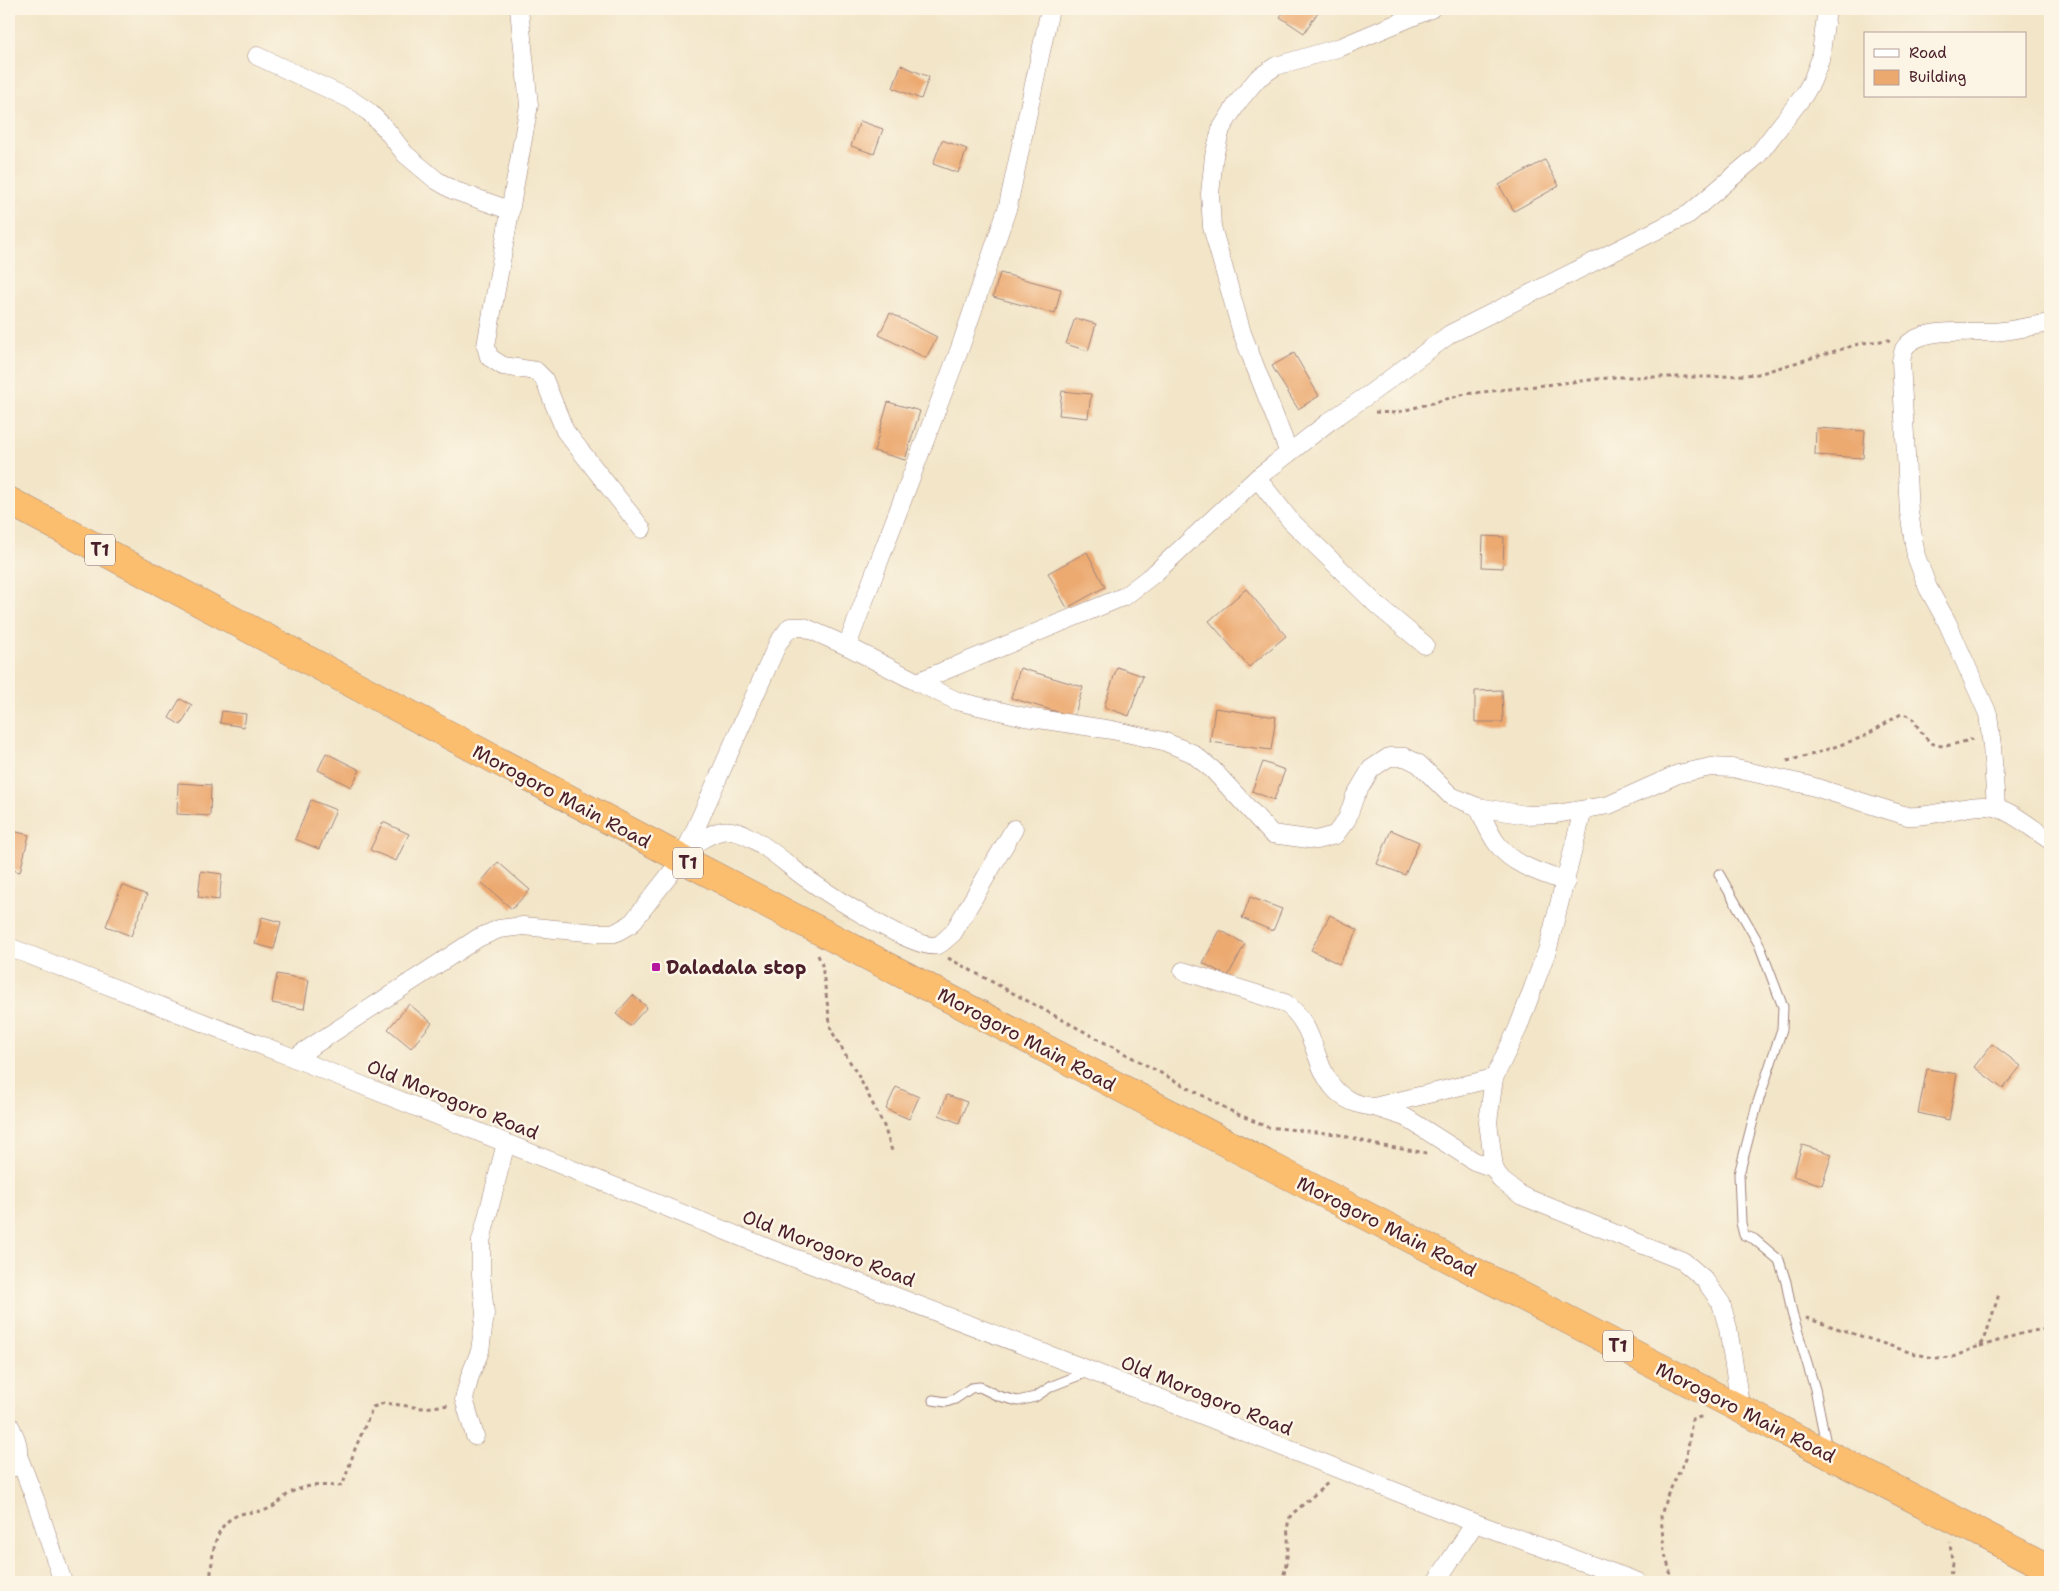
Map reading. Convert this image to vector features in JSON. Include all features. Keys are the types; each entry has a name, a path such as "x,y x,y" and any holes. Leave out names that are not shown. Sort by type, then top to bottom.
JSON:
{"highway":[{"name":"Morogoro Main Road","path":"9,501 685,853 803,922 2050,1568"}],"street":[{"path":"519,9 528,105 486,346 489,357 503,366 536,371 544,379 565,431 642,529"},
{"path":"847,646 960,348 1008,206 1050,9"},
{"path":"1288,453 1242,333 1212,227 1210,194 1214,156 1221,129 1238,102 1258,78 1276,66 1341,47 1431,9"},
{"path":"917,682 1125,596 1154,573 1257,478 1288,453 1450,334 1690,214 1757,156 1804,95 1820,60 1827,9"},
{"path":"257,56 350,99 369,112 406,154 436,180 452,190 509,210"},
{"path":"1996,807 1988,714 1947,622 1928,588 1919,564 1909,512 1901,360 1904,350 1910,343 1926,336 1944,333 1993,332 2050,324"},
{"path":"1257,478 1290,520 1378,606 1425,645"},
{"path":"294,1058 478,938 498,929 523,926 615,933 631,924 685,853 778,643 790,627 804,627 847,646 957,702 1025,717 1163,741 1192,753 1213,770 1272,834 1316,840 1335,835 1347,818 1356,796 1371,769 1389,757 1405,757 1418,764 1451,796 1478,807 1526,815 1556,814 1609,805 1678,774 1711,767 1732,768 1808,785 1907,816 1924,817 1983,806 1996,807 2006,811 2050,840"},
{"path":"1478,807 1497,844 1509,856 1530,868 1566,882"},
{"path":"1583,810 1548,948 1518,1028 1494,1078 1488,1122 1494,1168 1501,1180 1522,1196 1683,1261 1704,1279 1721,1303 1728,1328 1742,1410"},
{"path":"685,853 722,831 741,834 753,840 806,879 845,904 892,930 928,946 939,945 953,933 1014,829"},
{"name":"Old Morogoro Road","path":"9,947 294,1058 768,1248 1091,1371 1475,1523 1638,1582"},
{"path":"1183,971 1285,1003 1294,1009 1309,1036 1320,1068 1332,1088 1347,1099 1362,1106 1374,1107 1405,1118 1474,1161 1494,1168"},
{"path":"1374,1107 1494,1078"},
{"path":"475,1436 464,1399 470,1376 480,1351 485,1314 481,1275 481,1241 506,1143"},
{"path":"9,1424 18,1444 14,1463 36,1499 63,1582"},
{"path":"1436,1582 1475,1523"}],"lane":[{"path":"1718,874 1759,944 1783,1007 1782,1029 1757,1105 1740,1174 1741,1223 1744,1235 1754,1239 1779,1260 1786,1282 1792,1313 1815,1388 1828,1454"},
{"path":"932,1400 946,1402 955,1399 971,1388 980,1388 998,1396 1018,1401 1035,1397 1052,1386 1091,1371"}],"path":[{"path":"1343,412 1395,413 1465,394 1616,376 1711,377 1758,374 1862,342 1926,336"},
{"path":"1786,762 1863,737 1901,714 1911,716 1924,738 1932,744 1939,746 1953,745 1990,734"},
{"path":"803,922 822,965 831,1030 859,1077 884,1126 892,1151"},
{"path":"928,946 1233,1112 1267,1127 1337,1134 1377,1145 1430,1154"},
{"path":"1979,1346 1990,1329 1999,1294"},
{"path":"1792,1313 1912,1353 1934,1358 1953,1357 1979,1346 1999,1342 2022,1332 2050,1329"},
{"path":"210,1582 216,1539 226,1523 236,1515 268,1509 298,1489 316,1485 339,1486 343,1484 355,1449 373,1407 384,1403 393,1403 422,1408 435,1408 464,1399"},
{"path":"1673,1582 1664,1552 1661,1516 1666,1498 1687,1456 1692,1419 1708,1416"},
{"path":"1282,1582 1288,1547 1286,1530 1290,1515 1343,1471"},
{"path":"1942,1513 1952,1549 1948,1582"}],"building":[{"path":"1286,9 1314,9 1318,12 1304,33 1280,17"},
{"path":"901,65 929,77 921,99 893,88"},
{"path":"860,121 883,129 874,154 851,146"},
{"path":"942,140 967,149 958,173 933,164"},
{"path":"1545,160 1559,186 1514,211 1499,185"},
{"path":"1000,273 1061,289 1055,314 993,297"},
{"path":"890,313 937,337 926,358 879,335"},
{"path":"1075,318 1096,324 1088,351 1066,344"},
{"path":"1294,353 1319,396 1298,409 1272,366"},
{"path":"1062,391 1091,394 1088,418 1059,415"},
{"path":"888,402 920,411 905,460 874,451"},
{"path":"1816,428 1865,431 1863,458 1815,455"},
{"path":"1483,536 1504,537 1503,568 1482,567"},
{"path":"1087,552 1105,587 1067,608 1048,573"},
{"path":"1246,589 1286,636 1249,667 1209,621"},
{"path":"1117,667 1143,676 1129,716 1104,707"},
{"path":"1020,668 1083,687 1074,717 1011,698"},
{"path":"1502,690 1503,722 1475,722 1475,691"},
{"path":"180,699 192,705 181,725 169,718"},
{"path":"1215,708 1276,717 1271,750 1210,742"},
{"path":"222,711 246,714 244,727 220,723"},
{"path":"326,753 360,770 351,787 318,770"},
{"path":"1263,762 1285,770 1274,800 1252,791"},
{"path":"178,783 211,785 210,816 177,814"},
{"path":"311,800 336,810 319,849 295,839"},
{"path":"383,822 409,834 396,861 370,850"},
{"path":"9,830 29,835 20,872 9,869"},
{"path":"1391,830 1419,842 1405,875 1377,864"},
{"path":"498,862 530,890 512,909 481,882"},
{"path":"201,871 222,874 219,900 198,897"},
{"path":"122,885 147,895 131,936 106,926"},
{"path":"1250,897 1282,909 1273,931 1242,918"},
{"path":"1330,915 1358,930 1339,964 1311,950"},
{"path":"262,917 281,922 274,949 255,944"},
{"path":"1220,930 1245,944 1228,976 1203,963"},
{"path":"277,974 309,980 304,1009 272,1003"},
{"path":"633,995 647,1007 630,1026 616,1014"},
{"path":"409,1004 432,1023 411,1048 388,1029"},
{"path":"1992,1044 2021,1066 2003,1089 1974,1067"},
{"path":"1927,1069 1957,1074 1949,1120 1918,1113"},
{"path":"896,1087 919,1097 909,1119 886,1109"},
{"path":"947,1095 967,1102 959,1123 939,1115"},
{"path":"1802,1145 1832,1154 1822,1185 1793,1176"}],"place":[{"name":"Daladala stop","path":"656,967"}]}
